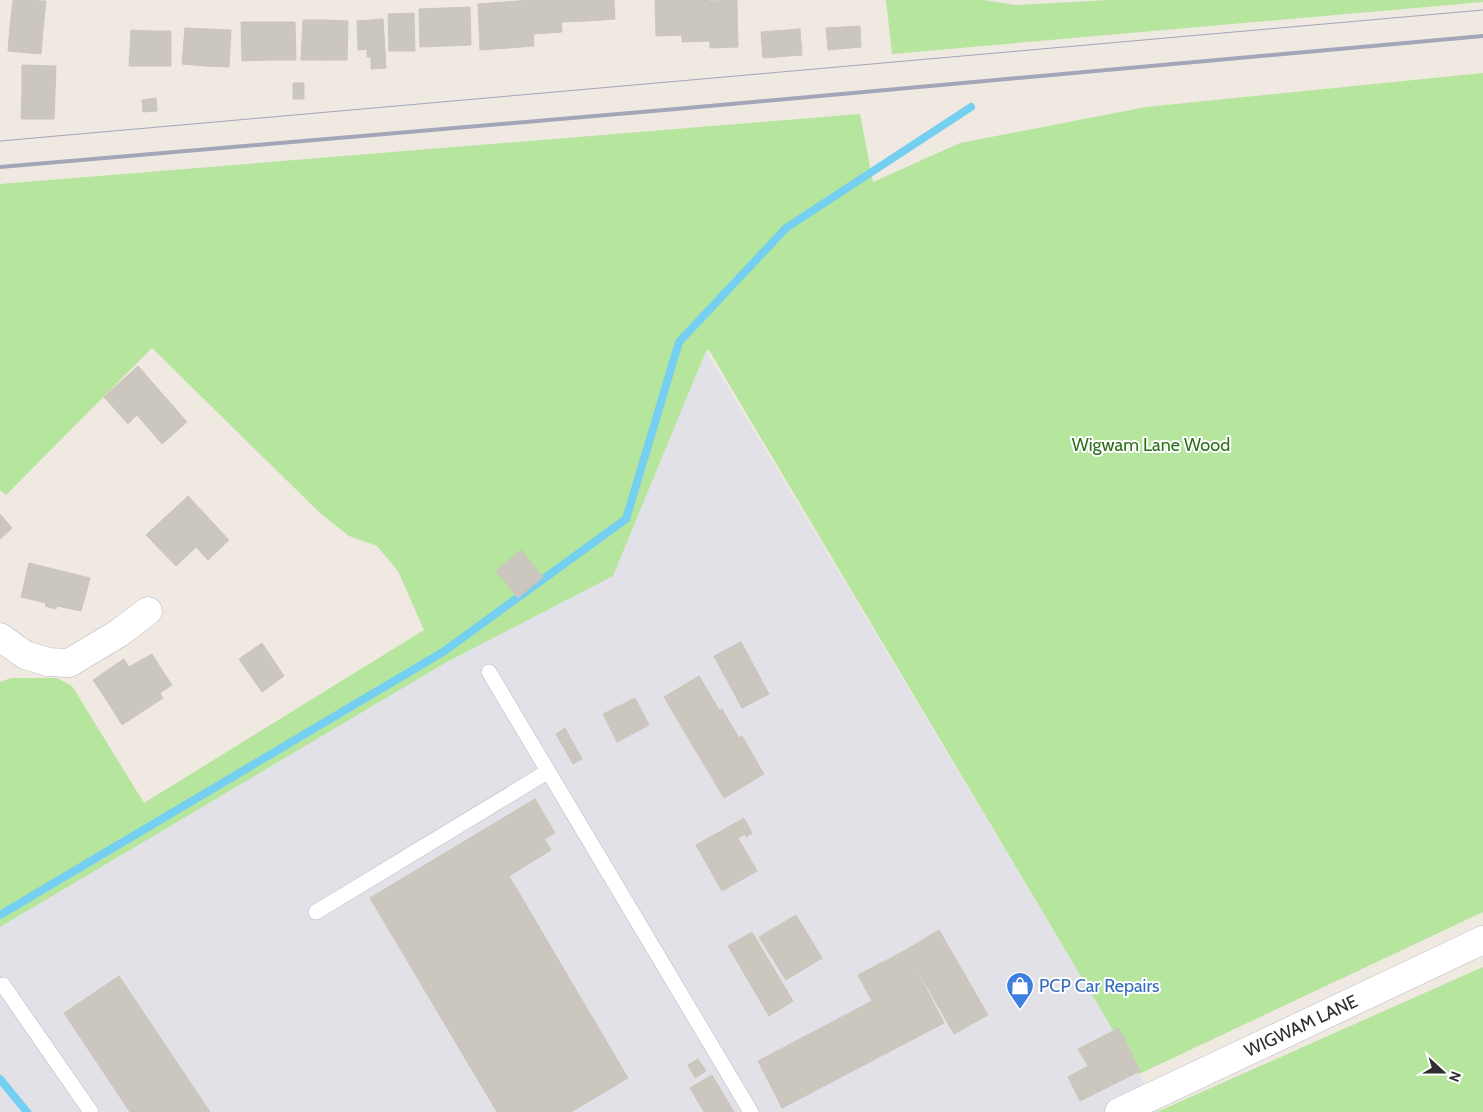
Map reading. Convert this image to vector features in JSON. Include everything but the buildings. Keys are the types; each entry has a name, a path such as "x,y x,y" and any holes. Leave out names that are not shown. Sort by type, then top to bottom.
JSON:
{"street":[{"path":"0,637 24,655 48,662 70,663 119,633 148,611"},
{"name":"WIGWAM LANE","path":"1119,1112 1483,940"}],"lane":[{"path":"489,672 751,1112"},
{"path":"316,912 547,772"},
{"path":"4,984 91,1112"}],"shaded area":[{"path":"706,351 1139,1074 1159,1111 0,1112 0,927 445,663 613,576"}],"green space":[{"path":"886,0 983,0 1015,5 1109,0 1483,0 1483,2 892,54"},
{"name":"Wigwam Lane Wood","path":"1483,73 1483,912 1139,1074 709,350 706,351 613,576 445,663 0,927 0,682 11,678 57,678 72,686 144,803 424,630 398,571 377,546 349,536 319,512 152,348 6,495 0,490 0,184 860,114 873,182 960,143 1146,107"},
{"path":"1483,967 1483,1112 1156,1112 1159,1111"}],"waterway":[{"path":"0,915 443,652 626,519 679,342 786,228 971,107"},
{"path":"0,1079 27,1112"}],"tram line":[{"path":"0,141 1483,10"}],"railway":[{"path":"0,167 676,109 1483,36"}],"place":[{"name":"PCP Car Repairs","path":"1020,1010"}]}
